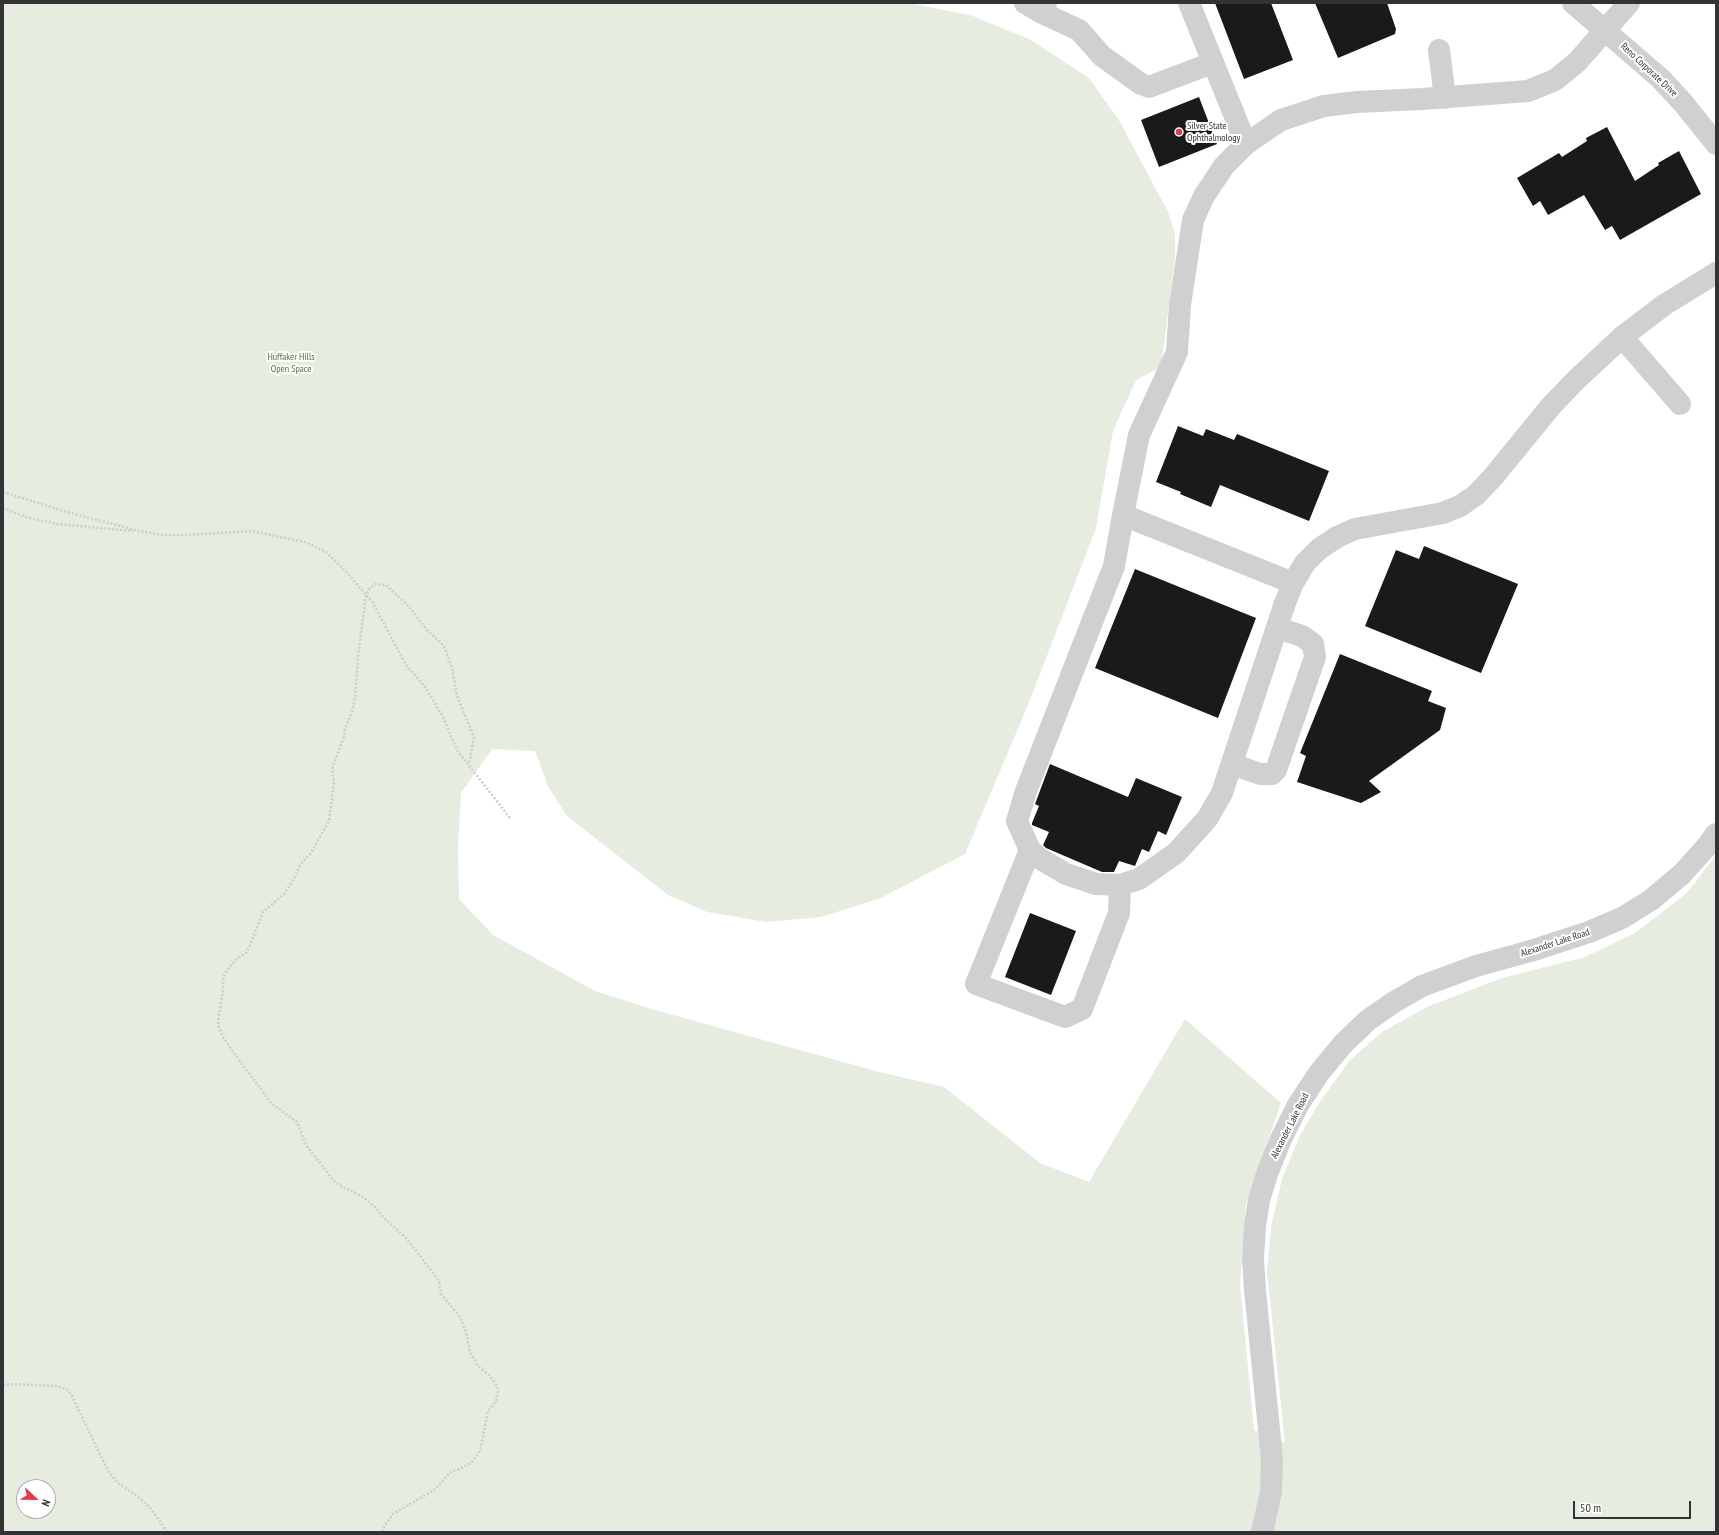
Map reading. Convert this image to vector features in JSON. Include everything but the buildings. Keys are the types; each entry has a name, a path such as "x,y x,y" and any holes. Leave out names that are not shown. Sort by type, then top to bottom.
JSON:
{"street":[{"path":"1189,3 1246,144"},
{"name":"Reno Corporate Drive","path":"1573,3 1661,79 1684,104 1716,144"},
{"path":"1629,3 1577,62 1555,80 1528,91 1445,98 1357,102 1324,106 1281,120 1246,144 1224,166 1204,196 1193,220 1180,306 1177,352 1139,435 1114,566 1029,784 1017,821 1030,850 1039,858 1066,874 1096,884 1120,885 1139,879 1176,853 1207,819 1222,793 1293,583 1310,559 1319,550 1337,537 1355,529 1443,513 1460,506 1476,495 1493,477 1551,406 1576,380 1622,337 1664,306 1716,273"},
{"path":"1038,6 1079,30 1102,56 1141,84 1149,87 1212,63"},
{"path":"1439,50 1445,98"},
{"path":"1622,337 1680,404"},
{"path":"1123,515 1293,583"},
{"path":"1232,764 1260,774 1272,774 1276,770 1315,656 1313,644 1302,636 1277,628"},
{"name":"Alexander Lake Road","path":"1262,1532 1271,1492 1272,1459 1255,1290 1253,1259 1255,1226 1268,1171 1281,1139 1298,1105 1342,1044 1368,1020 1394,1002 1422,986 1454,973 1582,935 1622,918 1651,900 1682,874 1716,834"},
{"path":"1030,850 976,984 1065,1017 1082,1009 1119,913 1120,885"}],"path":[{"path":"3,492 81,516 139,531"},
{"path":"3,508 26,517 57,524 139,531 163,535 186,536 251,531 305,542 326,552 349,575 373,603 406,665 426,688 443,717 457,750 510,818"},
{"path":"383,1532 385,1525 394,1514 434,1490 452,1471 460,1469 472,1462 480,1451 488,1411 496,1401 498,1392 490,1376 478,1366 470,1352 466,1332 460,1317 441,1294 439,1281 407,1239 385,1219 375,1206 363,1196 334,1181 306,1145 297,1122 272,1104 233,1052 223,1037 218,1025 219,1013 223,991 223,978 228,969 246,952 263,912 284,894 294,879 300,865 311,854 329,821 334,783 332,769 344,737 345,729 352,712 355,699 358,657 366,595 370,588 376,584 386,585 410,608 427,630 444,646 452,668 457,696 474,737 469,764"},
{"path":"3,1385 56,1386 66,1389 71,1394 108,1471 118,1483 141,1499 152,1510 167,1532"}],"green space":[{"name":"Huffaker Hills Open Space","path":"3,3 910,3 973,16 1031,40 1089,78 1120,122 1168,212 1175,234 1175,259 1161,367 1136,380 1113,431 1096,528 1030,700 965,854 881,898 821,917 766,922 707,912 668,895 567,816 548,786 535,751 492,749 461,793 458,846 459,899 493,935 595,991 655,1010 879,1072 944,1087 1040,1163 1089,1182 1185,1019 1281,1103 1246,1204 1240,1285 1254,1430 1285,1443 1267,1272 1271,1227 1282,1179 1300,1135 1321,1100 1350,1060 1382,1032 1427,1007 1502,978 1585,957 1635,933 1687,893 1716,855 1716,1532 3,1532"}],"place":[{"name":"Silver State Ophthalmology","path":"1179,132"}]}
